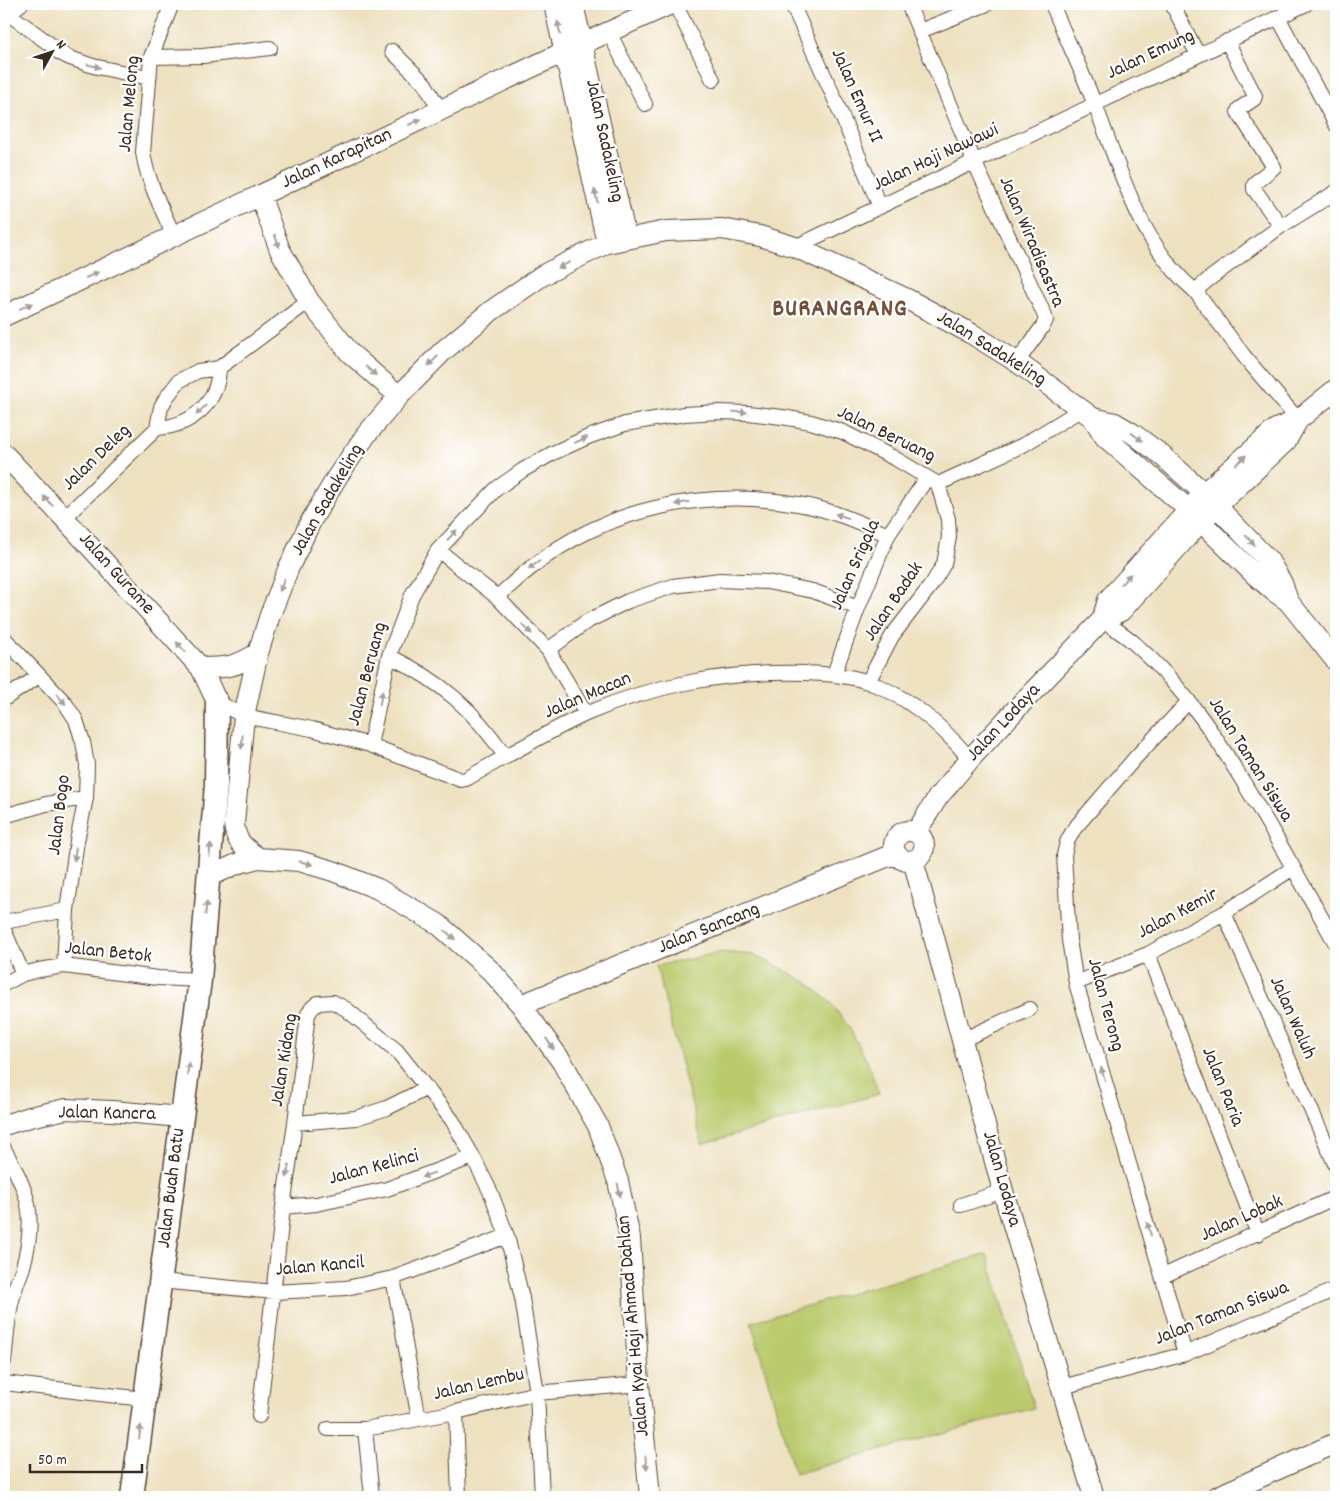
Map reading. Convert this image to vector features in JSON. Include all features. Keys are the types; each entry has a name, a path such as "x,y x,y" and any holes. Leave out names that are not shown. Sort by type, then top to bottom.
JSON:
{"main road":[{"path":"208,877 216,785 217,702"},
{"name":"Jalan Buah Batu","path":"132,1497 181,1117 190,979 208,877"}],"street":[{"path":"21,4 5,12 52,45 60,53 93,66 149,78"},
{"name":"Jalan Melong","path":"172,4 152,57 144,152 145,164 174,236"},
{"name":"Jalan Sadakeling","path":"554,4 564,52 616,241"},
{"name":"Jalan Sadakeling","path":"573,4 583,44 616,241"},
{"path":"673,4 713,80"},
{"name":"Jalan Karapitan","path":"4,316 564,52 673,4"},
{"name":"Jalan Emur II","path":"792,4 880,206"},
{"path":"908,4 974,162"},
{"path":"920,31 987,4"},
{"name":"Jalan Emung","path":"1052,4 1095,104 1142,225 1159,251 1185,283 1195,291 1298,420"},
{"path":"1172,4 1198,55"},
{"name":"Jalan Emung","path":"1095,104 1278,17 1297,6"},
{"path":"1278,17 1336,125"},
{"path":"610,32 645,104"},
{"path":"1227,41 1255,96 1238,112 1274,167 1256,182 1254,189 1281,226"},
{"path":"152,57 203,56 270,48"},
{"path":"392,51 425,84 440,110"},
{"name":"Jalan Haji Nawawi","path":"795,247 1095,104"},
{"name":"Jalan Wiradisastra","path":"974,162 1046,320 1018,362"},
{"path":"1195,291 1281,226 1336,192"},
{"path":"260,195 280,250 309,301 350,353 399,396"},
{"name":"Jalan Sadakeling","path":"258,858 240,844 235,834 244,716 258,653 270,615 289,567 311,521 337,477 362,442 399,396 443,351 491,311 543,275 616,241 666,231 722,229 760,236 795,247 907,299 972,334 1018,362 1088,414 1115,423 1159,453 1211,499 1270,561 1282,582 1288,601"},
{"name":"Jalan Deleg","path":"64,518 157,428 161,407 176,385 188,375 198,371 219,368 309,301"},
{"name":"Jalan Deleg","path":"157,428 175,426 198,414 214,393 219,376 219,368"},
{"name":"Jalan Lodaya","path":"1094,1497 1003,1191 962,1040 905,857 894,845 898,835 907,831 916,832 938,797 970,759 1102,620 1108,600 1211,499 1276,429 1298,420 1336,389"},
{"name":"Jalan Beruang","path":"370,745 389,656 412,595 438,550 496,489 523,470 553,453 588,437 625,424 684,414 748,412 811,422 843,432 896,459 933,481"},
{"path":"933,481 951,477 1088,414"},
{"name":"Jalan Sadakeling","path":"1088,414 1104,437 1194,515 1255,575 1288,601"},
{"name":"Jalan Gurame","path":"4,454 201,668 217,702"},
{"name":"Jalan Srigala","path":"834,674 858,608 888,535 933,481"},
{"name":"Jalan Badak","path":"868,682 892,636 932,584 944,564 948,537 948,519 933,481"},
{"path":"497,597 533,566 572,540 614,520 659,507 705,499 752,499 799,504 844,516 888,535"},
{"path":"438,550 497,597 548,650 586,714"},
{"path":"548,650 586,622 628,600 673,586 720,580 767,582 814,591 858,608"},
{"path":"1288,601 1336,661"},
{"name":"Jalan Taman Siswa","path":"1102,620 1132,641 1167,675 1190,701 1222,746 1294,868 1336,944"},
{"name":"Jalan Bogo","path":"4,638 65,703 76,720 83,742 87,765 86,798 77,841 67,910 64,966"},
{"path":"201,668 220,668 241,664 258,653"},
{"path":"389,656 420,672 456,697 491,735 506,757"},
{"name":"Jalan Macan","path":"217,702 244,716 312,729 370,745 461,780 586,714 650,692 728,677 783,673 834,674 868,682 896,695 919,710 958,744 970,759"},
{"path":"4,699 39,676"},
{"name":"Jalan Terong","path":"1185,1354 1076,983 1069,940 1064,855 1067,842 1074,829 1114,781 1190,701"},
{"path":"4,816 46,804 86,798"},
{"name":"Jalan Sancang","path":"521,1005 905,857"},
{"name":"Jalan Kyai Haji Ahmad Dahlan","path":"208,877 239,863 258,858 299,862 333,871 378,889 438,924 491,971 521,1005 562,1062 598,1126 618,1181 630,1238 640,1290 639,1384 650,1497"},
{"name":"Jalan Kemir","path":"1076,983 1148,954 1224,913 1294,868"},
{"path":"4,922 67,910"},
{"name":"Jalan Waluh","path":"1224,913 1336,1166"},
{"path":"4,930 23,974"},
{"name":"Jalan Paria","path":"1148,954 1258,1234"},
{"name":"Jalan Betok","path":"4,984 23,974 64,966 158,978 190,979"},
{"name":"Jalan Kidang","path":"259,1416 308,1014 318,1003 333,1002 346,1009 397,1050 452,1120 491,1193 507,1236 522,1298 537,1392 542,1497"},
{"path":"962,1040 1030,1009"},
{"path":"295,1123 356,1118 388,1108 428,1088"},
{"name":"Jalan Kancra","path":"4,1125 30,1117 66,1110 112,1111 181,1117"},
{"path":"4,1150 25,1189 30,1216 28,1244 23,1267 13,1294 4,1362"},
{"name":"Jalan Kelinci","path":"283,1207 316,1204 387,1190 473,1157"},
{"path":"961,1205 1003,1191"},
{"name":"Jalan Lobak","path":"1163,1276 1336,1197"},
{"name":"Jalan Kancil","path":"160,1281 274,1292 346,1288 392,1278 507,1236"},
{"path":"392,1278 419,1419"},
{"name":"Jalan Taman Siswa","path":"1062,1387 1185,1354 1336,1289"},
{"path":"4,1306 13,1294"},
{"path":"4,1383 144,1399"},
{"name":"Jalan Lembu","path":"328,1429 364,1430 456,1412 537,1392 639,1384"},
{"path":"456,1412 460,1497"},
{"path":"364,1430 372,1497"},
{"path":"1216,1497 1336,1444"}],"green space":[{"path":"722,952 753,955 780,967 809,984 830,1002 849,1027 868,1063 879,1094 702,1144 656,966"},
{"path":"987,1254 1034,1408 795,1474 751,1322"}],"district":[{"name":"BURANGRANG","path":"840,310"}]}
